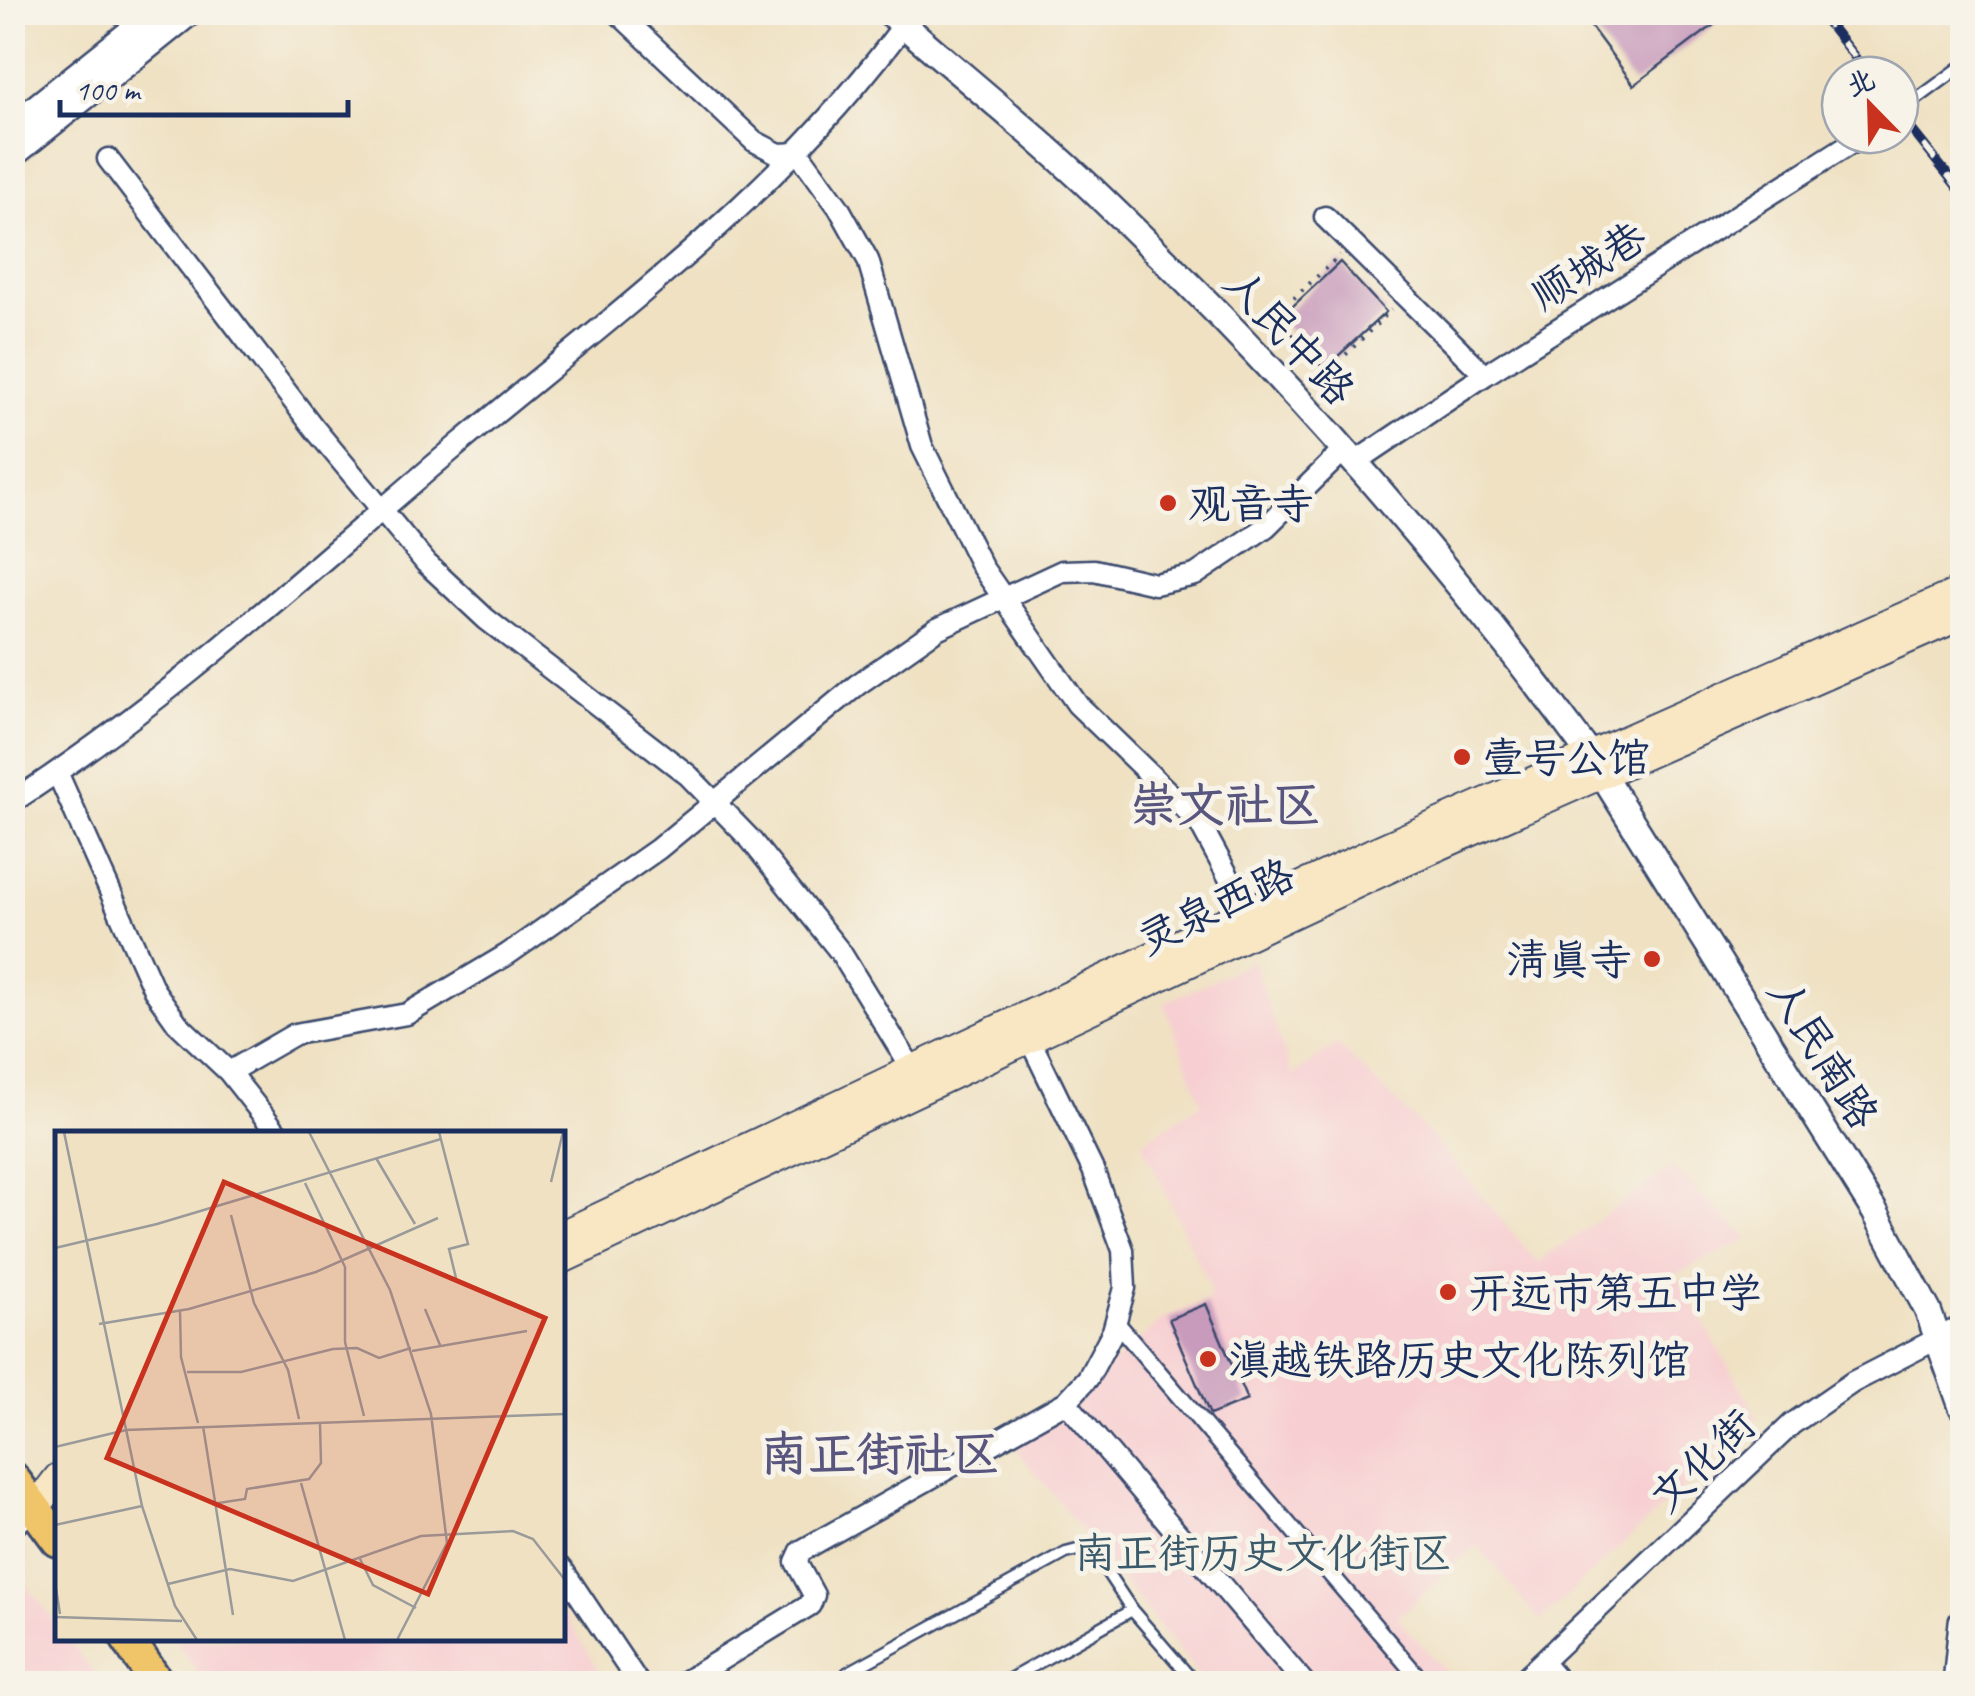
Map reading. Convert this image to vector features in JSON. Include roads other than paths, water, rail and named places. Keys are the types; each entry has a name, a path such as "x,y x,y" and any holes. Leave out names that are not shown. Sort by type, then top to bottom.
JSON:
{"main road":[{"name":"灵泉西路","path":"565,1257 1962,591"},
{"name":"灵泉西路","path":"565,1234 1248,911 1962,614"},
{"path":"12,1478 55,1536"},
{"path":"35,1512 55,1482"},
{"path":"128,1641 158,1684"}],"street":[{"path":"12,127 156,12"},
{"path":"12,155 190,12"},
{"path":"618,12 754,142 778,154 799,153"},
{"path":"12,802 184,677 690,253 799,153 902,17"},
{"name":"人民中路","path":"902,17 1102,199 1245,344 1349,457 1503,639 1596,764"},
{"path":"799,153 868,260 922,446 945,499 1001,597 1077,704 1199,822 1248,911"},
{"name":"顺城巷","path":"229,1072 295,1034 394,1018 425,1006 588,900 901,652 1001,597 1045,576 1079,569 1155,584 1195,575 1266,527 1349,457 1832,155"},
{"path":"108,160 426,563 486,619 652,745 716,802 811,912 870,997 912,1069"},
{"path":"1325,217 1485,375"},
{"name":"人民南路","path":"1596,764 1951,1332 1962,1406"},
{"path":"57,772 154,990 178,1024 229,1072 276,1131"},
{"path":"681,1684 810,1605 814,1596 796,1562 801,1551 1066,1402 1099,1360 1116,1322 1124,1288 1123,1250 1093,1170 1029,1038"},
{"path":"1116,1322 1424,1684"},
{"name":"文化街","path":"1520,1684 1792,1424 1853,1382 1951,1332"},
{"path":"1066,1402 1305,1684"},
{"path":"565,1574 640,1684"},
{"path":"1956,1684 1962,1622"},
{"path":"1542,1662 1562,1684"}],"lane":[{"path":"1920,97 1962,66"},
{"path":"844,1684 846,1673 1066,1553 1084,1548 1099,1560 1132,1610 1196,1684"},
{"path":"1001,1684 1132,1610"}],"railway":[{"path":"1819,12 1853,55"},
{"path":"1920,140 1962,193"}],"place":[{"name":"观音寺","path":"1168,503"},
{"name":"壹号公馆","path":"1462,757"},
{"name":"清真寺","path":"1652,959"},
{"name":"开远市第五中学","path":"1448,1292"},
{"name":"滇越铁路历史文化陈列馆","path":"1208,1359"}],"district":[{"name":"崇文社区","path":"1225,804"},
{"name":"南正街社区","path":"880,1453"}],"park label":[{"name":"南正街历史文化街区","path":"1263,1552"}]}
